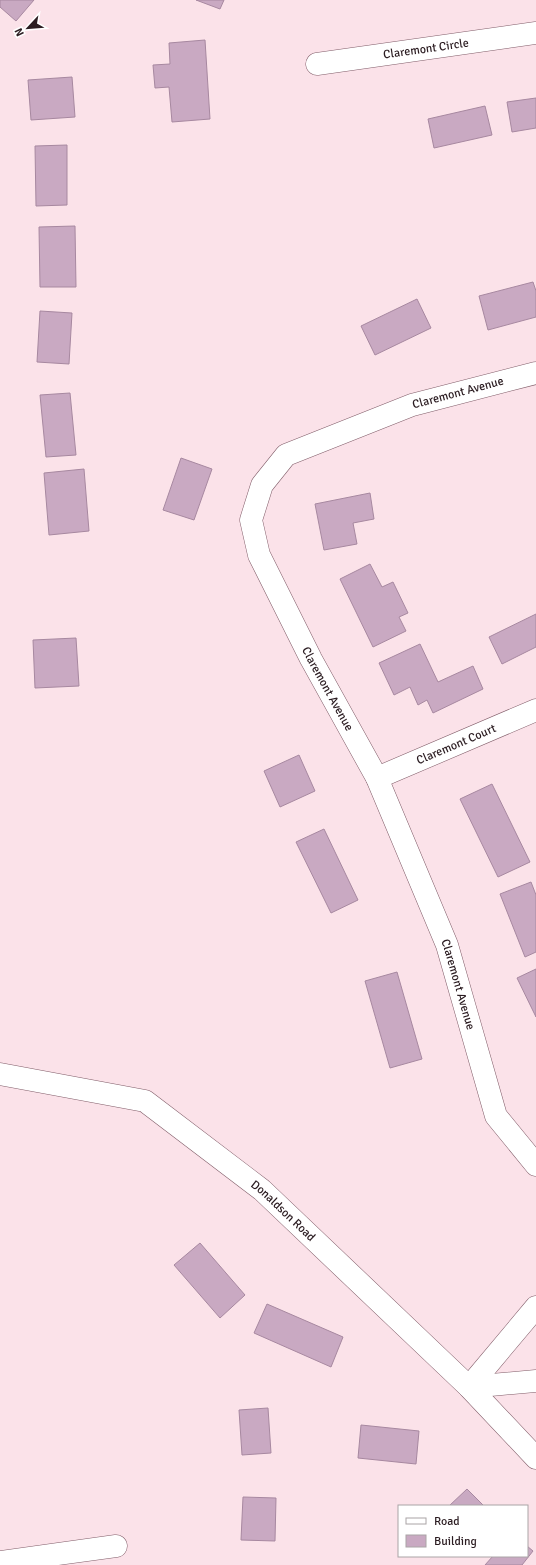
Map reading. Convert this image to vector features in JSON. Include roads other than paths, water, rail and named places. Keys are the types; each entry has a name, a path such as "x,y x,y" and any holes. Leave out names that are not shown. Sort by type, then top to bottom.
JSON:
{"street":[{"name":"Claremont Circle","path":"317,64 536,33"},
{"name":"Claremont Avenue","path":"536,373 412,405 286,455 262,485 251,520 259,555 311,659 377,778 448,945 496,1116 536,1165"},
{"name":"Claremont Court","path":"377,778 536,710"},
{"name":"Donaldson Road","path":"0,1074 145,1101 262,1190 469,1387 536,1458"},
{"path":"469,1387 536,1307"},
{"path":"469,1387 536,1381"},
{"path":"0,1562 116,1546"}]}
